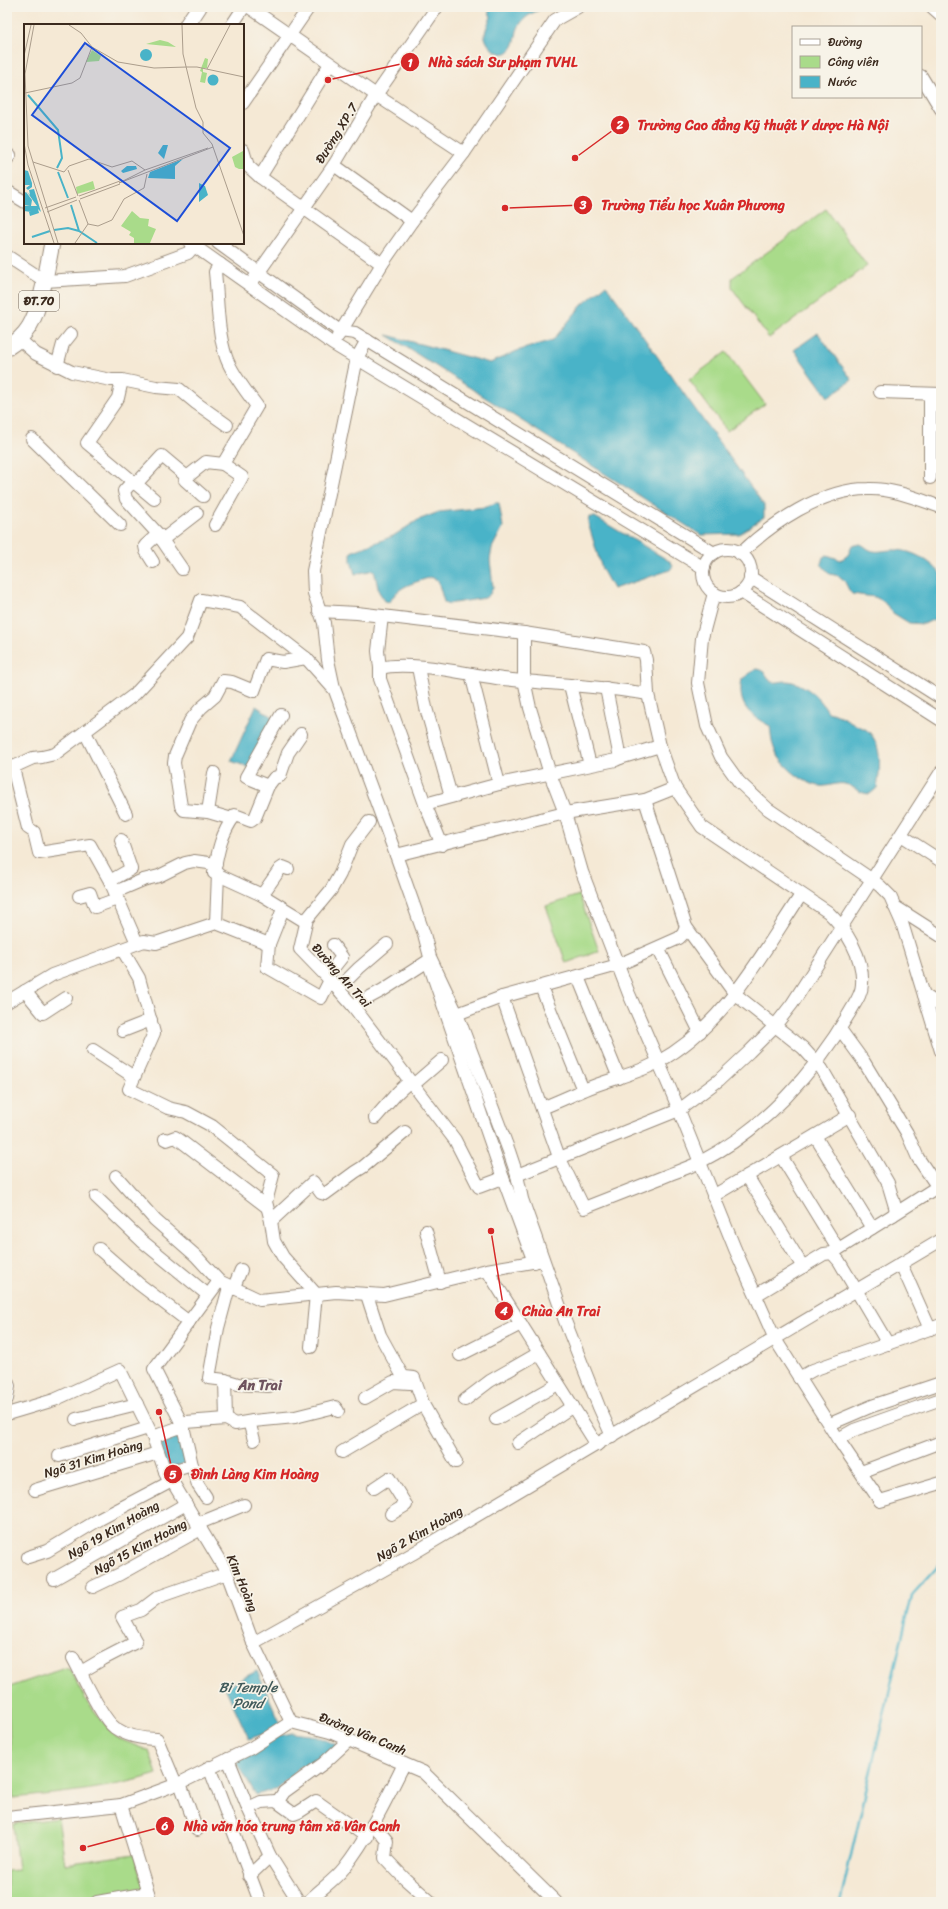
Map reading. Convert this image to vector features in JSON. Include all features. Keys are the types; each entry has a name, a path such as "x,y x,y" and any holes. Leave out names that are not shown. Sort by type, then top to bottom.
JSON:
{"main road":[{"path":"188,24 199,7"},
{"name":"ĐT.70","path":"7,348 29,327 45,281 52,244"}],"street":[{"path":"233,24 244,7"},
{"path":"249,7 330,64 464,153"},
{"path":"244,102 309,7"},
{"name":"Đường XP.7","path":"250,285 334,165 376,95 437,7"},
{"path":"333,344 382,264 412,221 464,153 555,20 578,7"},
{"path":"932,7 941,15"},
{"path":"260,177 330,64"},
{"path":"922,78 941,109"},
{"path":"244,153 248,166 260,177 382,264"},
{"path":"334,165 412,221"},
{"path":"7,191 24,201"},
{"path":"219,244 340,331 355,333 367,340 714,553"},
{"path":"7,256 45,281 125,276 191,247 220,264 333,344 704,568"},
{"path":"220,264 215,272 221,335 226,357 257,406 223,464"},
{"path":"57,366 63,344 71,334"},
{"path":"19,338 36,354 57,366 72,372 111,380 122,380 179,389 196,404 227,425"},
{"path":"367,340 357,358 313,571 314,593 324,623 328,660 334,688 396,855 424,934 432,963 457,1014 517,1175 539,1261"},
{"path":"122,380 118,398 87,443 154,499"},
{"path":"880,392 936,394 930,478"},
{"path":"32,438 120,525"},
{"path":"182,569 160,537 126,499 124,490 135,483 162,456 187,477"},
{"path":"203,496 185,480 206,462 223,464 242,477 215,525"},
{"path":"740,554 769,528 792,514 830,497 856,490 869,489 892,492 941,507"},
{"path":"153,562 146,551 146,546 197,513"},
{"path":"729,549 740,554 748,562 751,570 748,585 741,592 729,597 714,593 708,588 704,581 704,568 708,558 714,553 729,549"},
{"path":"750,577 941,698"},
{"path":"741,592 941,720"},
{"path":"714,593 702,638 698,683 704,715 721,757 739,782 768,809 871,879 890,896 902,923 941,1052"},
{"path":"137,943 114,891 90,845 39,853 34,832 28,828 14,772 9,766 33,758 55,754 135,694 187,638 201,600 240,607 306,658 334,688"},
{"path":"319,611 382,616 524,633 644,652 646,660 648,694 660,746 675,788 705,830 828,912 848,936 854,951 862,984 858,999 840,1029 816,1062 794,1088 760,1121 700,1162 584,1208 559,1157 502,997"},
{"path":"382,616 378,651 380,679 425,804 442,845"},
{"path":"524,633 524,680 550,774 565,813 582,872 618,965 679,1110 713,1196 775,1339 830,1424 838,1439 880,1501 941,1483"},
{"path":"232,819 208,812 184,810 180,806 174,763 175,756 190,721 201,708 215,696 223,681 232,682 254,691 266,659 283,662 306,658"},
{"path":"380,668 390,665 418,667 648,694"},
{"path":"418,667 426,708 451,796"},
{"path":"471,674 499,784"},
{"path":"570,685 590,765"},
{"path":"606,688 620,758"},
{"path":"268,786 246,777 281,715"},
{"path":"85,732 126,814"},
{"path":"216,923 217,869 220,840 235,815 251,821 255,818 268,786 274,778 280,776 288,753 301,734"},
{"path":"425,804 499,784 616,760 660,746"},
{"path":"517,1175 679,1110 718,1080 750,1052 792,1004 941,772"},
{"path":"208,812 214,773"},
{"path":"396,855 442,845 565,813 645,800 675,788"},
{"path":"645,800 686,927 735,994 803,1048 816,1062 850,1115 888,1183 895,1203 896,1210 893,1215"},
{"path":"114,891 143,880 159,876 185,863 194,861 217,869 306,922 331,890 340,874 352,844 369,822"},
{"path":"901,835 941,861"},
{"path":"79,896 90,893 95,907 114,891 131,869 121,840"},
{"path":"262,895 280,868 283,867 288,869"},
{"path":"542,1108 578,1094 583,1090 619,1078 658,1062 700,1032 735,994 801,895"},
{"path":"894,906 941,936"},
{"path":"283,909 269,944 267,968 321,998 332,982 342,957 333,945"},
{"name":"Đường An Trai","path":"306,922 300,949 332,982 352,1006 455,1140 479,1187 503,1178"},
{"path":"7,1002 52,975 137,943 144,941 156,943 216,923 269,944"},
{"path":"457,1014 502,997 618,965 679,938 683,934 686,927"},
{"path":"332,982 359,968 386,944"},
{"path":"658,948 700,1032"},
{"path":"122,949 139,978 154,1033 129,1089 168,1108 186,1112 212,1126 273,1175 266,1202 274,1241 283,1257 316,1294 311,1347"},
{"path":"352,1006 383,990 428,960 503,1178 612,1436"},
{"path":"578,977 619,1078"},
{"path":"541,987 583,1090"},
{"path":"25,991 43,1013 66,998"},
{"path":"924,994 941,1006"},
{"path":"123,1031 151,1020"},
{"path":"756,1295 824,1254 835,1251 893,1215 939,1189 918,1158 907,1133 864,1062 840,1029"},
{"path":"93,1050 134,1077"},
{"path":"375,1118 398,1092 442,1060"},
{"path":"713,1196 850,1115"},
{"path":"271,1221 313,1182 321,1193 325,1194 363,1167 406,1132"},
{"path":"815,1136 872,1228"},
{"path":"165,1140 175,1137 267,1206"},
{"path":"781,1156 835,1251 839,1261 888,1344"},
{"path":"116,1176 155,1220 227,1286 260,1300 336,1292 384,1296 487,1270 539,1261"},
{"path":"747,1176 803,1267"},
{"path":"96,1197 142,1241 208,1294"},
{"path":"426,1230 440,1282"},
{"name":"Ngõ 2 Kim Hoàng","path":"253,1643 412,1554 940,1242"},
{"path":"99,1249 139,1284 189,1322"},
{"path":"799,1378 813,1370 935,1327 901,1264"},
{"path":"206,1497 198,1484 182,1426 154,1369 208,1294 227,1286 241,1270"},
{"path":"487,1270 597,1445"},
{"path":"227,1286 218,1328 210,1378 238,1384 269,1386"},
{"path":"367,1295 380,1335 402,1375 405,1377 414,1378 423,1404 445,1446 456,1462"},
{"path":"460,1355 521,1324"},
{"path":"465,1400 490,1382 539,1353"},
{"name":"Kim Hoàng","path":"7,1414 54,1400 120,1370 151,1433 169,1477 227,1573 253,1643 291,1722"},
{"path":"225,1380 226,1418"},
{"path":"365,1398 393,1382 410,1383 415,1380"},
{"path":"7,1381 9,1386 7,1399"},
{"path":"830,1424 872,1406 941,1383"},
{"path":"496,1419 558,1384"},
{"path":"838,1439 854,1430 941,1399"},
{"path":"76,1420 137,1404"},
{"path":"342,1452 423,1404"},
{"path":"518,1443 573,1406"},
{"path":"59,1456 182,1426 186,1422 226,1418 235,1424 295,1416 335,1407 338,1411"},
{"path":"253,1421 250,1425 254,1440"},
{"path":"861,1472 941,1442"},
{"name":"Ngõ 31 Kim Hoàng","path":"35,1490 158,1453"},
{"path":"28,1557 47,1551 192,1464"},
{"path":"374,1488 389,1478 406,1505 391,1514"},
{"name":"Ngõ 19 Kim Hoàng","path":"54,1579 186,1504"},
{"name":"Ngõ 15 Kim Hoàng","path":"93,1587 199,1526 244,1505"},
{"path":"81,1672 136,1642 122,1617 141,1610 158,1597 227,1573"},
{"path":"73,1658 103,1712 114,1727 141,1738 157,1739 198,1830"},
{"path":"7,1817 121,1805 178,1784 209,1767 251,1748 291,1722"},
{"name":"Đường Vân Canh","path":"291,1722 330,1732 423,1772 556,1902"},
{"path":"278,1801 284,1792 324,1763 349,1740"},
{"path":"228,1759 270,1856 299,1902"},
{"path":"308,1902 318,1891 343,1870 367,1837 404,1764"},
{"path":"209,1767 260,1902"},
{"path":"248,1808 261,1802 278,1801 294,1814 316,1801 367,1837"},
{"path":"97,1902 150,1897 121,1805"},
{"path":"373,1824 387,1841 385,1858 405,1879 431,1902"},
{"path":"249,1876 270,1856"}],"green space":[{"path":"826,209 867,266 769,338 732,288 732,278"},
{"path":"726,352 765,404 727,431 689,380"},
{"path":"579,895 599,951 566,963 546,906"},
{"path":"65,1668 70,1670 86,1700 115,1737 149,1751 157,1774 104,1787 13,1798 7,1688"},
{"path":"58,1818 65,1864 134,1854 145,1891 80,1902 7,1902 7,1871 18,1870 13,1824"}],"water":[{"path":"487,7 547,7 525,18 519,26 512,48 508,52 500,53 492,49 486,41 485,32 491,17"},
{"path":"606,285 764,505 764,517 739,534 701,535 387,335 490,363 517,351 553,340 582,305"},
{"path":"818,333 852,380 828,397 794,350"},
{"path":"499,503 503,527 492,548 490,560 493,587 490,594 485,598 448,604 444,602 438,581 431,577 402,588 393,596 390,602 385,601 379,592 374,570 355,574 351,561 351,552 393,536 418,520 439,512 486,507"},
{"path":"589,517 595,517 671,562 673,566 670,570 613,589 602,569 588,523"},
{"path":"860,544 873,551 906,551 919,556 931,564 941,574 941,616 924,624 909,623 893,613 883,601 875,597 852,594 844,580 839,576 830,574 821,564 823,557 827,555 841,560 848,555 852,546"},
{"path":"756,669 763,672 771,682 793,682 805,688 821,701 828,712 841,716 869,732 877,745 879,759 877,788 870,794 859,791 845,784 820,786 806,781 787,767 774,748 770,726 756,718 746,708 741,696 742,679"},
{"path":"256,706 278,720 251,768 231,761"},
{"path":"182,1431 191,1462 167,1469 157,1440"},
{"name":"Bi Temple Pond","path":"257,1671 282,1727 249,1739 225,1687"},
{"path":"292,1733 317,1736 338,1746 320,1761 300,1767 278,1788 256,1795 235,1759 279,1736"}],"waterway":[{"path":"840,1902 912,1595 941,1563"}],"place":[{"name":"Nhà sách Sư phạm TVHL","path":"328,80"},
{"name":"Trường Cao đẳng Kỹ thuật Y dược Hà Nội","path":"575,158"},
{"name":"Trường Tiểu học Xuân Phương","path":"505,208"},
{"name":"Chùa An Trai","path":"491,1231"},
{"name":"Đình Làng Kim Hoàng","path":"159,1412"},
{"name":"Nhà văn hóa trung tâm xã Vân Canh","path":"83,1848"}],"district":[{"name":"An Trai","path":"260,1385"}]}
